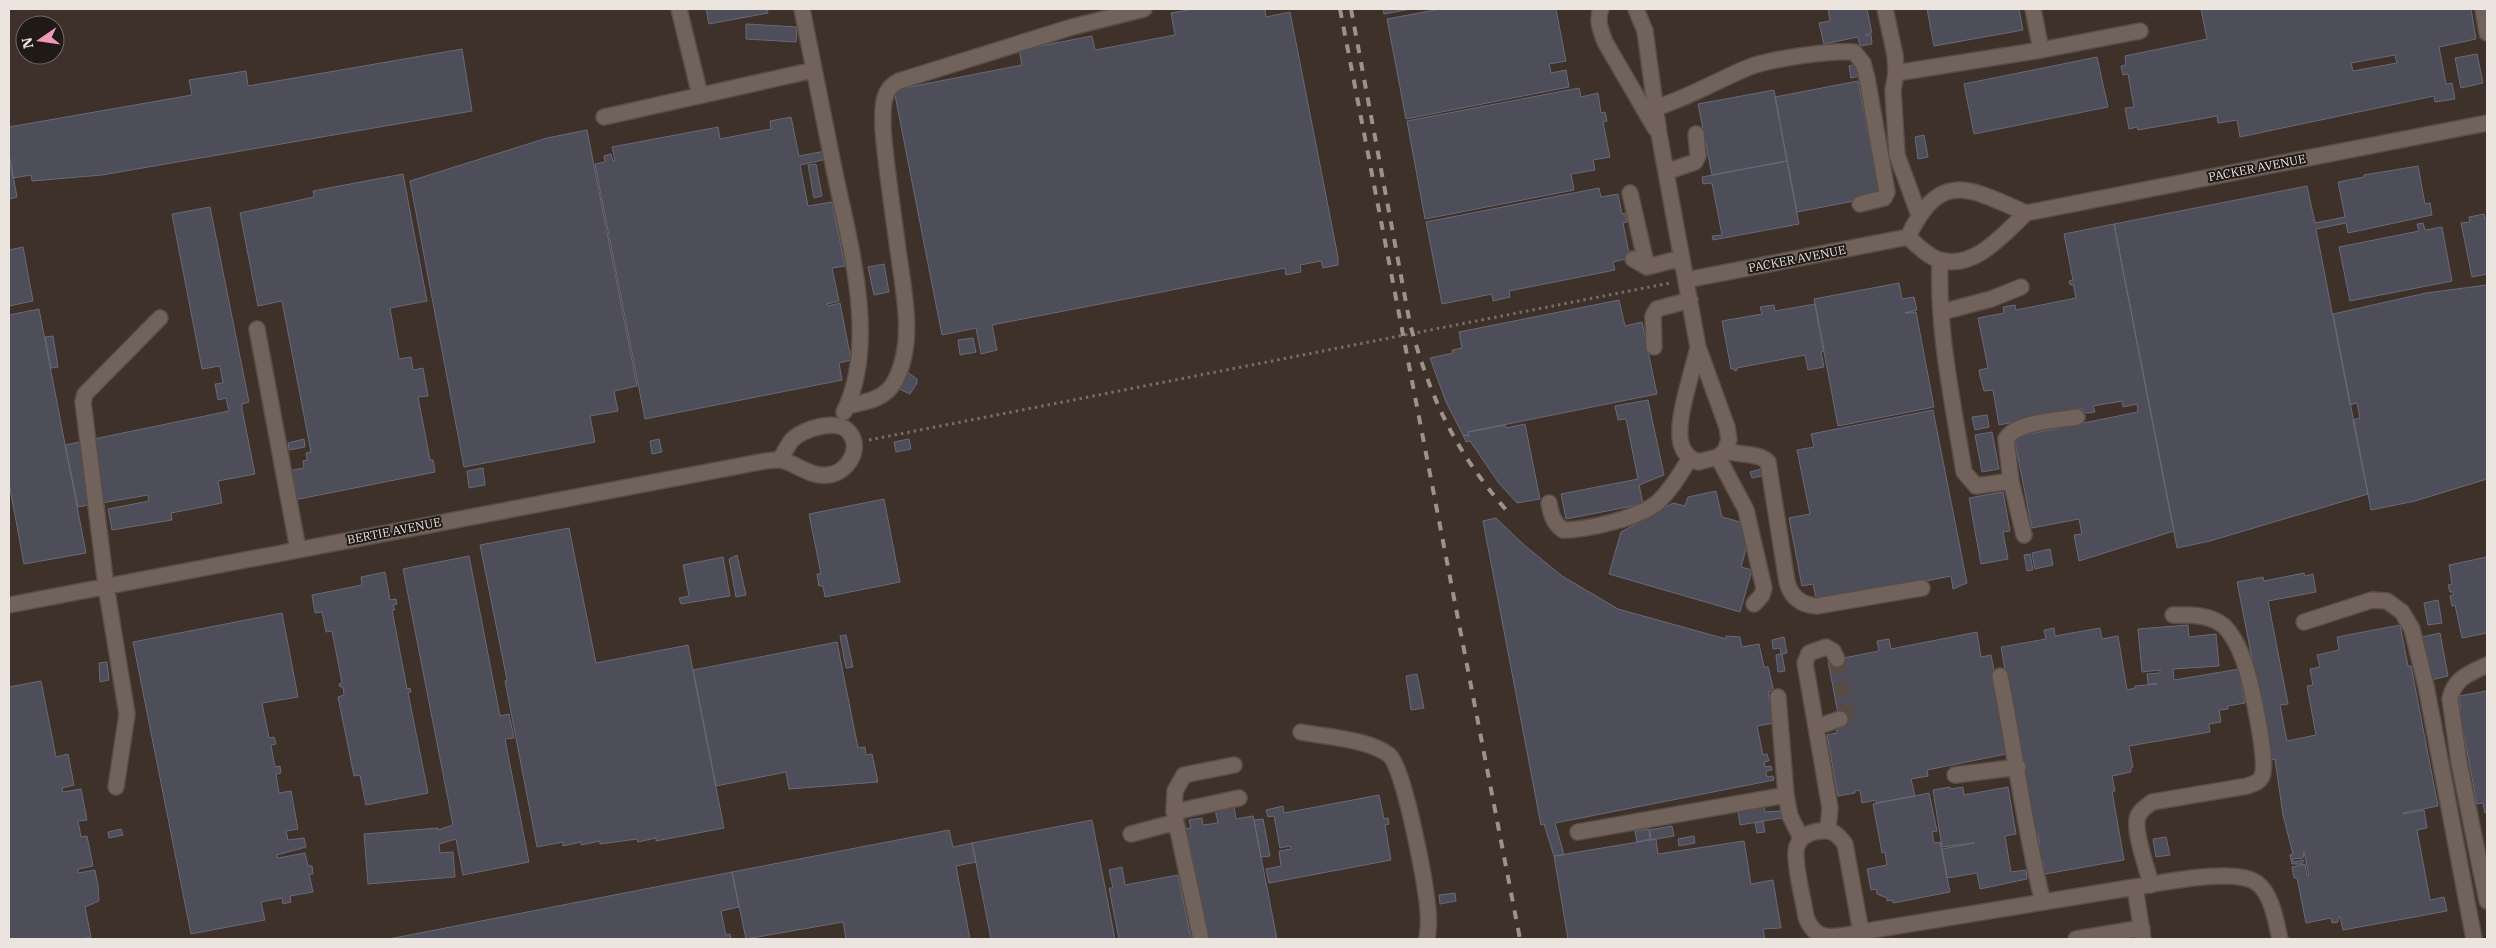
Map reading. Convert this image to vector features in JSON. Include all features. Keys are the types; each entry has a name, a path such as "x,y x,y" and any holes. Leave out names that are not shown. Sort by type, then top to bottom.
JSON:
{"street":[{"path":"679,9 700,96"},
{"path":"802,9 858,288 859,359 855,383 847,406 836,427"},
{"path":"847,406 877,399 889,389 895,380 904,352 905,310 883,129 884,100 889,89 899,81 1072,27 1144,9"},
{"path":"1601,9 1599,14 1600,28 1605,42 1659,134"},
{"path":"1636,9 1644,31 1659,134 1698,347 1727,427 1729,440 1722,454 1753,531 1764,588 1762,595 1754,604"},
{"path":"1885,9 1895,55 1896,73 1893,90 1896,155 1919,215"},
{"path":"2033,9 2041,50"},
{"path":"2483,9 2487,33"},
{"path":"1896,73 2041,50 2140,31"},
{"path":"1656,108 1681,100 1750,67 1810,55 1841,51 1854,52 1863,63 1867,78 1887,192 1884,198 1860,204"},
{"path":"604,117 814,70"},
{"name":"PACKER AVENUE","path":"2026,213 2487,123"},
{"path":"1666,172 1695,162 1698,156 1696,134"},
{"path":"1966,190 2026,213 1982,252 1961,261 1940,260 1923,251 1908,237 1919,215 1933,198 1947,191 1966,190"},
{"path":"1630,193 1646,267"},
{"name":"PACKER AVENUE","path":"1686,280 1908,237"},
{"path":"1633,259 1646,267 1682,258"},
{"path":"1940,260 1942,312 1947,359 1964,472 1976,486 2012,481"},
{"path":"1942,312 1992,299 2021,287"},
{"path":"1654,348 1653,316 1656,309 1666,304 1690,300"},
{"path":"116,786 127,714 106,586 83,402 85,394 160,318"},
{"path":"257,329 298,550"},
{"path":"1698,347 1679,433 1681,444 1690,458 1698,462 1722,454 1759,456 1768,462 1789,591 1802,603 1817,606 1922,588"},
{"path":"2024,534 2012,481 2006,439 2012,431 2023,427 2077,417"},
{"path":"827,426 836,427 849,432 854,443 854,453 849,463 841,471 830,475 810,474 780,460 792,440 799,435 827,426"},
{"path":"1549,503 1551,515 1557,526 1563,530 1616,520 1656,504 1668,492 1690,458"},
{"name":"BERTIE AVENUE","path":"9,606 765,461 780,460"},
{"path":"2304,622 2372,600 2387,601 2402,612 2412,629 2426,686 2474,939"},
{"path":"2151,885 2140,842 2137,819 2142,809 2152,802 2256,783 2262,776 2265,764 2243,657 2233,637 2224,626 2211,618 2173,615"},
{"path":"1828,829 1830,808 1805,663 1806,656 1809,653 1826,647 1833,652 1837,659"},
{"path":"2487,665 2457,682 2450,699 2459,762 2480,832 2487,901"},
{"path":"2000,676 2018,767 2030,847 2043,902"},
{"path":"1778,697 1786,795 1790,816 1801,838"},
{"path":"1817,727 1840,718"},
{"path":"1301,732 1371,745 1391,757 1401,776 1426,894 1427,939"},
{"path":"1201,939 1175,817 1175,791 1184,775 1234,765"},
{"path":"1955,775 2018,767"},
{"path":"1578,832 1786,795"},
{"path":"1131,834 1175,817 1239,798"},
{"path":"1861,932 1845,844 1838,834 1828,829 1812,832 1801,838 1796,850 1806,916 1809,926 1819,937 1830,937 1861,932 2043,902 2135,887 2151,885 2183,879 2213,877 2246,879 2257,883 2266,893 2280,939"},
{"path":"2076,939 2142,934 2135,887"}],"path":[{"path":"854,443 1686,280"}],"building":[{"path":"706,9 767,9 768,13 709,24"},
{"path":"1194,9 1265,9 1266,17 1290,12 1338,265 1323,268 1321,261 1300,265 1301,272 1286,275 1285,268 992,325 997,350 981,354 976,328 942,335 894,90 1022,65 1019,50 1092,36 1095,50 1175,35 1171,13"},
{"path":"1383,9 1411,9 1384,14"},
{"path":"1440,9 1556,9 1566,61 1549,64 1551,73 1566,70 1569,87 1406,119 1387,19"},
{"path":"1828,9 1867,9 1872,33 1865,35 1871,35 1872,44 1860,46 1858,37 1824,44 1819,23 1830,21"},
{"path":"1927,9 2019,9 2023,30 1934,46"},
{"path":"2201,9 2471,9 2476,39 2439,47 2446,84 2452,83 2455,99 2435,102 2434,96 2240,137 2237,120 2218,123 2217,116 2138,130 2137,127 2129,129 2125,108 2134,107 2128,74 2123,75 2121,66 2126,65 2125,56 2207,39","holes":["2395,55 2397,63 2353,71 2351,63"]},
{"path":"746,24 797,27 796,42 746,39"},
{"path":"462,49 472,111 102,175 32,181 31,175 13,178 9,154 9,127 192,95 189,80 246,71 248,86"},
{"path":"2477,54 2483,83 2461,88 2455,58"},
{"path":"2097,57 2108,107 1974,134 1964,84"},
{"path":"1858,64 1860,76 1851,78 1849,66"},
{"path":"1858,81 1880,196 1797,212 1775,97"},
{"path":"1579,88 1581,97 1598,93 1601,113 1605,112 1607,121 1603,122 1610,157 1593,160 1595,170 1571,174 1574,190 1425,219 1407,121"},
{"path":"1774,90 1787,161 1712,175 1698,104"},
{"path":"791,117 799,156 825,151 827,159 800,165 808,206 832,202 845,266 832,268 839,301 827,304 828,306 840,303 851,360 839,363 842,380 645,419 595,164 605,162 604,156 611,154 613,161 615,160 612,147 718,127 720,139 771,129 770,121"},
{"path":"587,130 637,386 614,391 618,411 590,416 595,442 464,467 410,181 547,138"},
{"path":"1924,135 1928,157 1918,159 1915,137"},
{"path":"9,154 17,197 9,199"},
{"path":"1787,161 1799,224 1713,240 1712,236 1722,235 1712,183 1703,184 1702,177"},
{"path":"816,164 822,196 814,198 808,165"},
{"path":"2418,166 2425,204 2430,203 2432,215 2348,233 2346,223 2316,229 2350,405 2357,403 2360,418 2353,420 2368,494 2210,541 2177,548 2114,224 2307,186 2315,223 2345,217 2338,182 2364,177 2364,175"},
{"path":"403,174 427,301 390,308 399,359 411,357 413,370 423,368 428,396 418,397 430,460 433,460 435,472 294,500 288,471 304,468 303,461 307,460 306,453 311,452 282,301 258,306 240,213 314,197 313,191"},
{"path":"1599,188 1601,197 1618,194 1622,214 1625,213 1627,222 1623,223 1630,258 1613,262 1615,270 1509,291 1510,297 1493,301 1492,294 1442,304 1426,222"},
{"path":"210,207 249,402 242,404 242,409 255,474 218,481 222,503 171,513 172,520 112,530 108,509 149,501 148,495 78,507 65,445 229,411 226,398 218,400 215,384 223,383 220,366 202,369 172,214"},
{"path":"2484,214 2485,219 2487,218 2487,274 2472,277 2461,223 2470,222 2469,217"},
{"path":"2423,223 2425,230 2442,227 2452,281 2350,301 2339,247 2419,231 2417,224"},
{"path":"2114,224 2174,531 2079,561 2074,535 2082,534 2079,519 2032,528 2014,437 2138,412 2137,404 2123,407 2122,401 2093,406 2095,412 2083,413 2082,408 1999,425 1993,390 1984,391 1980,376 1979,370 1988,368 1978,318 2004,313 2003,307 2015,305 2016,310 2076,298 2073,284 2070,285 2069,281 2073,280 2064,234"},
{"path":"23,247 33,301 9,306 9,250"},
{"path":"884,264 889,292 874,295 868,267"},
{"path":"1899,283 1902,299 1914,297 1917,310 1905,313 1916,312 1934,407 1838,426 1814,299"},
{"path":"2487,285 2487,479 2415,501 2371,510 2333,314 2426,293"},
{"path":"1619,300 1625,326 1642,322 1657,394 1468,432 1469,436 1463,435 1446,402 1430,358 1453,353 1452,350 1462,348 1459,332"},
{"path":"1815,304 1824,351 1821,352 1824,367 1808,370 1805,355 1737,368 1735,371 1731,369 1722,321 1762,314 1760,307 1774,305 1775,311"},
{"path":"39,309 86,553 24,564 9,483 9,315"},
{"path":"53,336 58,367 51,368 45,337"},
{"path":"973,338 976,352 960,355 958,340"},
{"path":"907,372 917,379 917,383 910,394 899,389 898,386"},
{"path":"1648,400 1664,475 1639,485 1643,504 1566,519 1561,494 1638,479 1626,419 1618,420 1615,406"},
{"path":"1933,410 1967,583 1953,589 1951,576 1817,602 1813,584 1802,586 1789,518 1810,514 1797,450 1814,447 1811,434"},
{"path":"1987,415 1989,427 1975,430 1972,417"},
{"path":"1525,424 1540,499 1517,503 1498,482 1470,441 1466,442 1463,435 1469,436 1468,432 1505,425 1506,428"},
{"path":"1992,432 1999,469 1982,472 1975,435"},
{"path":"304,439 305,447 289,450 288,443"},
{"path":"659,439 662,452 652,454 650,441"},
{"path":"909,439 911,449 896,452 894,442"},
{"path":"483,468 485,485 469,488 467,471"},
{"path":"1761,469 1762,476 1752,478 1750,472"},
{"path":"1716,491 1722,517 1744,523 1748,542 1741,567 1752,570 1740,612 1609,574 1621,532 1673,503 1685,506 1688,497"},
{"path":"2003,492 2010,531 2003,532 2008,559 1981,564 1969,498"},
{"path":"884,499 900,582 825,597 823,586 819,586 817,574 821,574 809,514"},
{"path":"1496,518 1523,544 1562,576 1618,609 1726,639 1726,636 1740,637 1742,647 1759,644 1764,667 1768,667 1774,691 1768,692 1774,723 1757,726 1763,755 1767,754 1769,761 1764,762 1765,767 1771,766 1772,770 1766,771 1767,777 1773,776 1774,780 1555,823 1564,855 1554,856 1544,824 1541,825 1483,521"},
{"path":"569,528 596,663 688,645 724,828 656,841 656,838 638,842 637,839 600,844 600,841 581,845 581,842 563,846 563,842 537,847 480,545"},
{"path":"2050,549 2053,565 2035,569 2032,553"},
{"path":"2030,554 2033,570 2027,571 2024,555"},
{"path":"737,555 746,595 736,597 729,559"},
{"path":"469,556 500,716 509,714 514,738 505,739 529,862 463,875 456,839 439,844 440,853 453,852 455,877 368,884 364,834 438,828 438,830 453,825 403,569"},
{"path":"723,557 730,596 681,604 679,598 689,596 683,565"},
{"path":"2487,557 2487,633 2462,638 2455,605 2452,606 2450,596 2453,595 2453,592 2450,592 2448,585 2452,584 2449,565"},
{"path":"385,572 390,600 396,599 397,604 393,605 395,610 392,610 407,689 410,688 411,692 408,693 428,793 366,805 360,775 354,776 338,697 344,695 343,687 340,687 339,684 342,683 332,631 326,632 322,612 315,613 312,595 362,585 361,577"},
{"path":"2304,573 2305,576 2313,574 2316,592 2268,601 2288,704 2280,705 2287,741 2316,735 2307,686 2313,685 2310,669 2320,667 2317,655 2339,650 2337,637 2400,625 2408,666 2411,666 2438,806 2403,813 2424,810 2427,828 2417,830 2430,900 2444,897 2447,911 2343,930 2340,917 2338,922 2332,923 2331,918 2306,923 2297,878 2294,878 2292,867 2305,864 2307,876 2309,875 2304,852 2303,858 2293,859 2293,862 2304,860 2302,864 2292,864 2290,855 2293,854 2283,815 2275,759 2272,760 2237,582 2263,577 2264,581"},
{"path":"2438,600 2442,623 2428,625 2424,603"},
{"path":"282,613 298,697 262,703 269,738 274,737 276,744 271,745 275,767 280,766 281,773 276,774 279,793 291,791 298,829 286,831 288,840 304,838 306,847 277,855 278,858 305,853 308,866 312,866 313,874 309,874 313,892 290,896 291,902 283,904 282,898 261,902 265,920 191,934 133,642"},
{"path":"2188,625 2189,637 2216,634 2219,666 2173,669 2174,680 2239,669 2245,703 2228,706 2228,709 2219,710 2221,722 2209,724 2210,732 2129,746 2133,767 2131,772 2112,776 2115,791 2112,791 2124,860 2045,874 2043,861 2036,862 2034,848 2040,847 2038,834 2031,835 2032,820 2001,647 2046,639 2044,630 2054,628 2055,636 2100,628 2102,639 2118,636 2127,690 2135,688 2135,686 2157,684 2148,684 2147,674 2160,673 2160,670 2142,672 2138,629"},
{"path":"1977,632 1981,657 1991,655 2011,753 1927,770 1928,776 1911,779 1915,796 1876,803 1876,800 1862,803 1860,790 1855,791 1855,793 1838,796 1827,735 1837,733 1835,725 1840,724 1828,661 1879,651 1877,641 1889,639 1891,649"},
{"path":"2440,633 2448,676 2431,680 2422,637"},
{"path":"846,635 853,667 846,668 840,636"},
{"path":"1784,637 1787,653 1782,654 1785,671 1778,672 1776,655 1781,654 1780,648 1773,649 1772,640"},
{"path":"837,642 858,748 865,747 866,755 872,754 878,782 789,789 786,772 716,786 693,670"},
{"path":"107,662 109,680 100,682 99,663"},
{"path":"1417,674 1424,708 1411,710 1406,676"},
{"path":"41,681 56,757 68,754 74,785 62,788 63,792 81,789 87,820 78,821 81,837 87,836 93,866 78,869 78,873 95,870 98,885 99,901 85,907 91,937 81,939 9,939 9,687"},
{"path":"2487,691 2487,812 2485,813 2483,803 2477,804 2459,709 2461,708 2459,696"},
{"path":"1950,787 1950,789 1963,787 1964,795 2008,787 2016,834 2005,836 2011,872 2026,870 2027,879 1980,889 1977,873 1947,878 1942,849 1974,843 1942,847 1933,790"},
{"path":"1929,793 1937,831 1932,832 1934,843 1940,842 1950,892 1893,903 1893,900 1887,901 1887,898 1877,894 1876,889 1871,890 1867,869 1887,865 1885,852 1882,853 1873,804"},
{"path":"1379,795 1384,819 1388,818 1389,824 1385,825 1391,860 1269,883 1266,869 1281,866 1279,851 1291,849 1290,846 1280,848 1274,816 1268,817 1266,810 1283,806 1284,813"},
{"path":"1234,806 1236,819 1253,816 1277,939 1205,939 1184,829 1191,828 1189,820 1202,818 1203,825 1218,823 1215,809"},
{"path":"1764,806 1765,812 1780,811 1782,818 1740,825 1738,811"},
{"path":"1263,819 1270,856 1261,857 1254,820"},
{"path":"1092,820 1115,939 991,939 972,843"},
{"path":"1763,821 1765,832 1757,833 1755,823"},
{"path":"1672,826 1674,836 1651,840 1650,830"},
{"path":"121,829 123,835 109,838 108,832"},
{"path":"1649,829 1650,839 1637,842 1635,831"},
{"path":"949,830 953,847 972,843 976,862 956,866 970,939 846,939 843,922 746,939 732,872"},
{"path":"1694,836 1695,843 1679,846 1678,839"},
{"path":"2166,837 2170,855 2156,857 2153,839"},
{"path":"1656,839 1658,854 1744,841 1751,884 1773,880 1781,928 1763,929 1765,939 1568,939 1554,856"},
{"path":"1122,867 1125,885 1178,875 1191,939 1119,939 1109,888 1113,888 1109,870"},
{"path":"732,872 739,907 721,911 726,935 730,934 731,939 389,939"},
{"path":"1455,893 1456,901 1440,904 1439,895"}],"tunnel":[{"path":"1837,659 1847,712 1845,717 1840,719"}],"railway":[{"path":"1340,9 1520,939"},
{"path":"1351,9 1410,324 1418,351 1436,401 1459,446 1507,511"}]}
